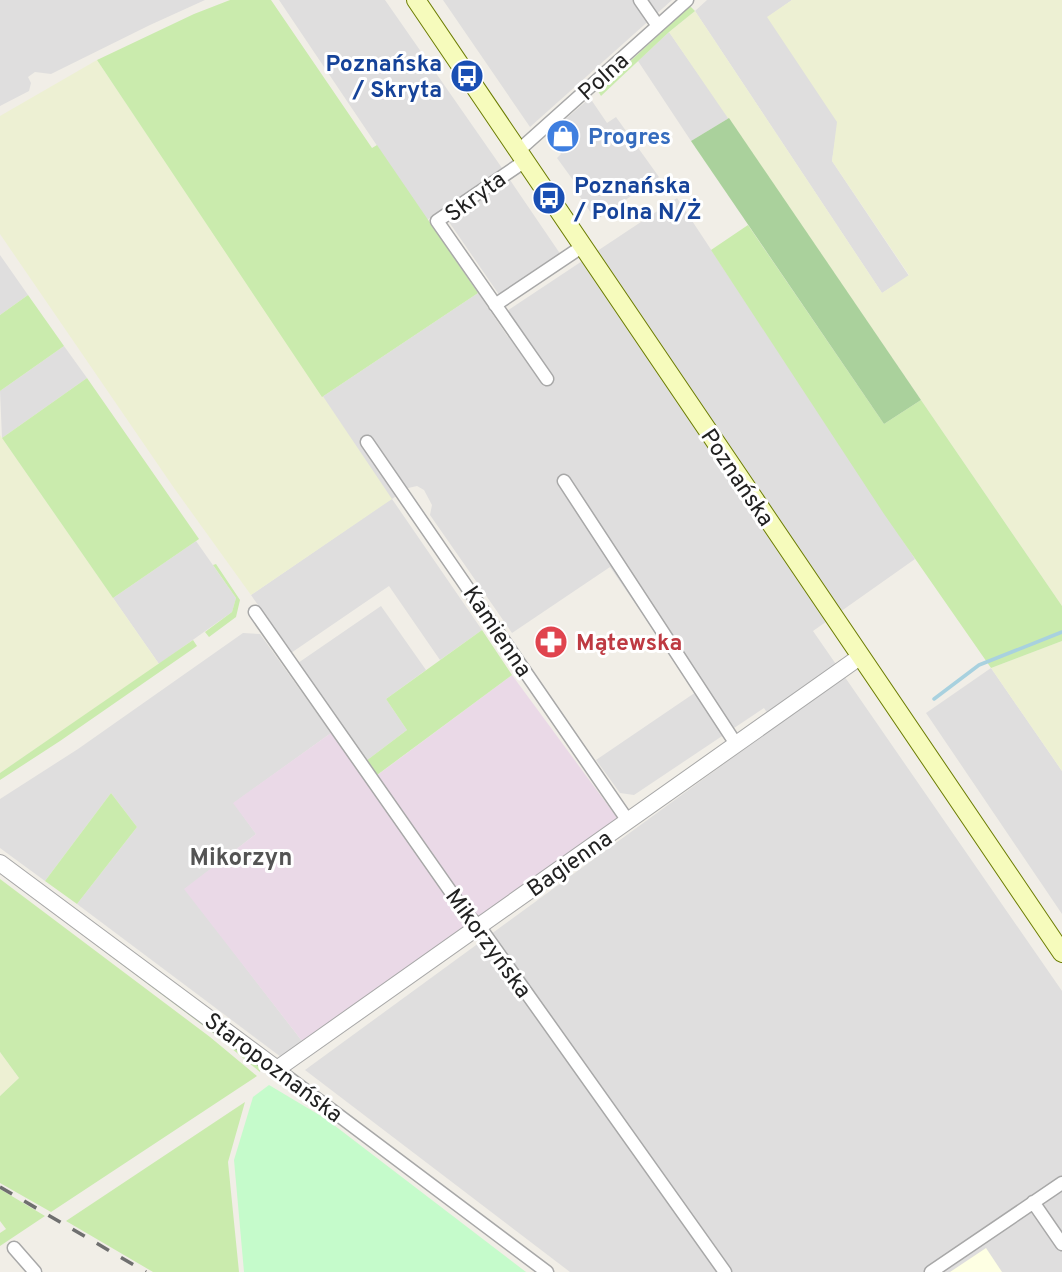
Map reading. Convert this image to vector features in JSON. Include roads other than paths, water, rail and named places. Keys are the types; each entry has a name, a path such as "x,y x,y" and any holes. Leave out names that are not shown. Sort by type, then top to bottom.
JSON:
{"main road":[{"name":"Poznańska","path":"415,0 1062,953"}],"street":[{"path":"640,0 658,26"},
{"name":"Polna","path":"521,156 687,0"},
{"name":"Skryta","path":"521,156 438,220 547,379"},
{"path":"495,305 583,246"},
{"name":"Kamienna","path":"368,442 628,821"},
{"path":"564,481 736,744"},
{"name":"Mikorzyńska","path":"255,612 724,1272"},
{"name":"Bagienna","path":"277,1069 861,656"},
{"name":"Staropoznańska","path":"0,863 547,1272"},
{"path":"931,1272 1062,1183"},
{"path":"1033,1202 1062,1244"},
{"path":"14,1248 35,1272"}],"waterway":[{"path":"934,699 979,665 1062,632"}],"railway":[{"path":"0,1187 146,1272"}],"place":[{"name":"Poznańska / Skryta","path":"467,76"},
{"name":"Progres","path":"563,136"},
{"name":"Poznańska / Polna N/Ż","path":"549,198"},
{"name":"Mątewska","path":"551,642"}],"district":[{"name":"Mikorzyn","path":"241,857"}]}
